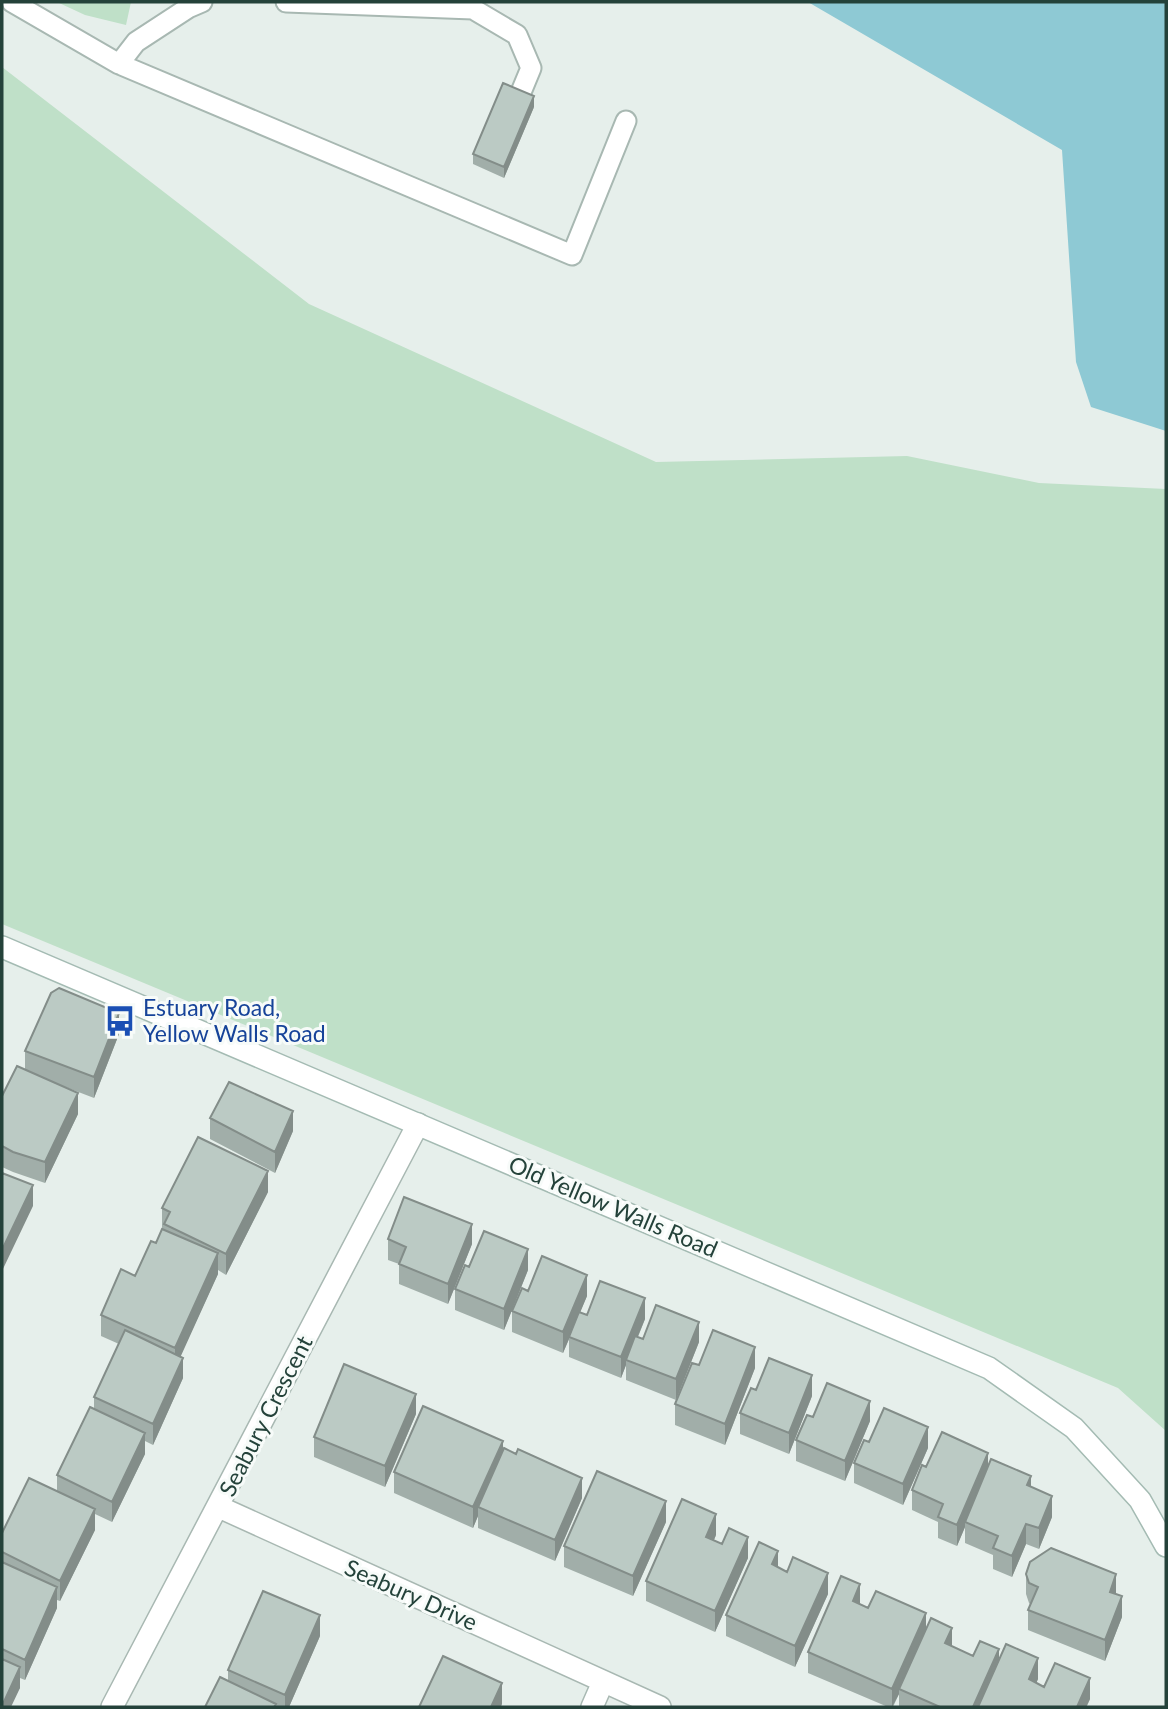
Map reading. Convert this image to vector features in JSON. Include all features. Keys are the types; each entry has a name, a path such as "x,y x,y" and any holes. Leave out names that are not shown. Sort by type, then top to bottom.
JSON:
{"street":[{"name":"Old Yellow Walls Road","path":"2,948 989,1368 1074,1429 1140,1500 1166,1546"},
{"name":"Seabury Crescent","path":"112,1707 418,1124"},
{"name":"Seabury Drive","path":"219,1507 660,1707"},
{"path":"593,1707 603,1682"}],"lane":[{"path":"12,2 119,64 572,255 626,121"},
{"path":"119,64 136,42 188,8 202,2"},
{"path":"286,2 474,5 517,35 531,68 519,97"}],"green space":[{"path":"57,2 131,2 126,25 85,15"},
{"path":"2,67 309,304 656,462 907,456 1039,483 1166,489 1166,1431 1118,1388 2,924"}],"water":[{"path":"808,2 1166,2 1166,431 1091,407 1076,362 1062,150"}],"building":[{"path":"503,83 534,96 504,167 473,154"},
{"path":"59,988 119,1013 94,1077 25,1051 51,993"},
{"path":"17,1066 78,1093 45,1162 2,1146 2,1096"},
{"path":"229,1082 293,1111 275,1152 210,1118"},
{"path":"198,1137 268,1171 226,1254 164,1224 170,1212 162,1208"},
{"path":"2,1173 33,1185 2,1250"},
{"path":"404,1197 472,1224 448,1284 399,1264 406,1247 388,1239"},
{"path":"162,1229 218,1253 175,1348 101,1315 121,1269 135,1276 151,1241 156,1243"},
{"path":"484,1231 528,1249 504,1309 455,1289 465,1265 469,1267"},
{"path":"542,1256 587,1275 563,1332 512,1311 522,1288 528,1291"},
{"path":"600,1281 645,1298 621,1357 569,1337 579,1312 587,1315"},
{"path":"656,1305 699,1322 676,1379 626,1360 635,1336 643,1339"},
{"path":"125,1330 183,1358 153,1424 94,1397"},
{"path":"713,1330 755,1347 725,1424 675,1404 692,1363 699,1365"},
{"path":"769,1358 812,1375 789,1433 740,1413 751,1388 756,1390"},
{"path":"344,1364 416,1394 385,1466 314,1437"},
{"path":"827,1383 870,1401 845,1461 796,1440 807,1415 813,1417"},
{"path":"423,1406 503,1441 473,1507 394,1472"},
{"path":"90,1407 145,1433 112,1502 57,1475"},
{"path":"884,1408 928,1427 903,1484 854,1463 864,1440 869,1442"},
{"path":"942,1432 988,1453 957,1525 938,1517 943,1504 912,1490 922,1465 926,1467"},
{"path":"504,1448 516,1454 518,1449 582,1478 555,1540 478,1507"},
{"path":"991,1459 1031,1476 1027,1485 1052,1496 1039,1528 1026,1524 1012,1556 993,1548 998,1536 965,1522"},
{"path":"597,1471 666,1501 633,1576 564,1546"},
{"path":"29,1478 95,1509 60,1581 2,1552 2,1533"},
{"path":"682,1499 716,1514 706,1537 722,1544 729,1528 748,1537 715,1611 646,1581"},
{"path":"759,1542 778,1551 772,1564 787,1572 793,1557 828,1573 795,1646 726,1615"},
{"path":"1051,1548 1116,1574 1110,1592 1122,1596 1105,1640 1028,1610 1038,1587 1029,1583 1026,1574 1030,1562"},
{"path":"2,1562 57,1587 25,1660 2,1649"},
{"path":"841,1576 860,1584 853,1601 868,1608 876,1591 926,1613 892,1689 808,1652"},
{"path":"263,1591 320,1615 285,1695 228,1670"},
{"path":"931,1618 952,1628 945,1643 973,1656 980,1641 999,1649 973,1707 940,1707 899,1689"},
{"path":"1006,1644 1038,1658 1029,1679 1044,1687 1055,1663 1090,1678 1077,1707 978,1707"},
{"path":"443,1656 502,1683 491,1707 419,1707"},
{"path":"2,1659 20,1667 2,1706"},
{"path":"220,1677 276,1704 274,1707 205,1707"}],"place":[{"name":"Estuary Road, Yellow Walls Road","path":"120,1021"}]}
